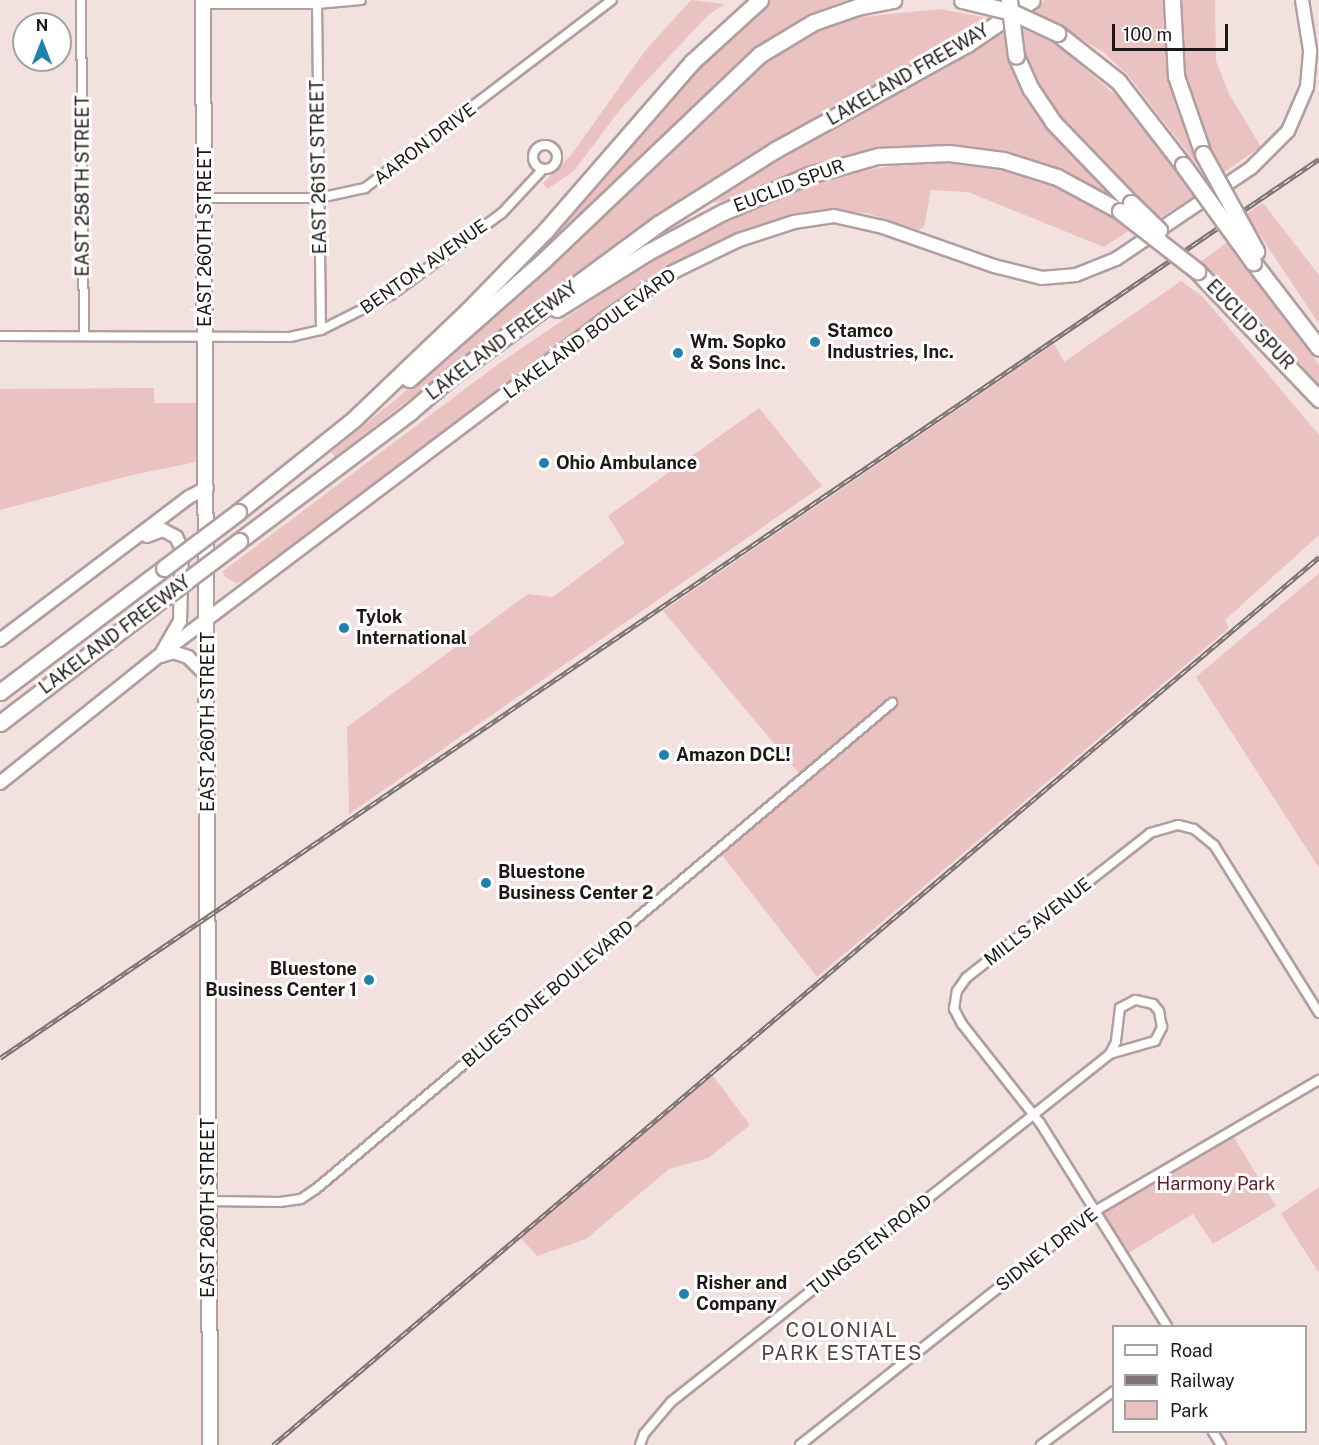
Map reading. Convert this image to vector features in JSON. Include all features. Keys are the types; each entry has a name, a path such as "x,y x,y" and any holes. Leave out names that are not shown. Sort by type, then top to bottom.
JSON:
{"highway":[{"name":"LAKELAND FREEWAY","path":"0,692 238,512 354,419 507,271 692,62 760,0"},
{"path":"354,419 394,392 513,289 753,60 814,22 850,9 893,0"},
{"path":"961,0 1012,12 1057,33 1118,81 1256,259"},
{"name":"EUCLID SPUR","path":"1010,0 1016,56 1030,89 1053,122 1126,207 1197,271 1319,399"},
{"name":"LAKELAND FREEWAY","path":"0,723 410,412 452,375 683,207 775,150 959,48 1032,0"},
{"path":"1173,0 1176,76 1203,154 1256,259"},
{"name":"EUCLID SPUR","path":"410,412 548,315 648,252 764,193 850,162 921,153 990,158 1057,177 1126,207"},
{"name":"EUCLID SPUR","path":"1256,259 1319,348"}],"main road":[{"name":"EAST 260TH STREET","path":"203,2 208,620 207,1201 210,1445"}],"street":[{"name":"EAST 258TH STREET","path":"81,0 84,336"},
{"path":"203,2 317,4 362,0"},
{"name":"AARON DRIVE","path":"205,198 320,198 346,194 374,183 612,0"},
{"name":"LAKELAND BOULEVARD","path":"0,783 159,656 606,318 673,272 739,240 795,222 834,216 883,227 994,267 1042,278 1076,275 1116,259 1251,168 1288,131 1307,87 1310,50 1302,0"},
{"name":"EAST 261ST STREET","path":"317,4 321,330"},
{"name":"BENTON AVENUE","path":"0,336 290,337 321,330 350,319 400,288 502,213 543,169"},
{"path":"0,640 189,497 207,488"},
{"path":"136,539 163,531 176,537 182,549 180,621 159,656"},
{"path":"159,656 173,652 188,657 208,677"},
{"name":"BLUESTONE BOULEVARD","path":"207,1201 280,1202 301,1199 316,1189 892,703"},
{"name":"MILLS AVENUE","path":"1036,1117 962,1024 954,1009 957,991 966,978 1150,833 1178,825 1194,829 1214,845 1319,1013"},
{"name":"TUNGSTEN ROAD","path":"640,1445 671,1402 1036,1117 1110,1054 1116,1042 1120,1008 1135,999 1153,1004 1159,1011 1162,1027 1155,1041 1110,1054"},
{"name":"SIDNEY DRIVE","path":"800,1445 1097,1210 1315,1082"},
{"path":"1036,1117 1097,1210 1166,1325"},
{"path":"1041,1445 1112,1392"}],"green space":[{"path":"691,0 725,4 708,15 622,107 574,171 547,189 543,183 572,154 645,51"},
{"path":"770,0 847,0 809,15 760,44 522,269 519,266 683,80"},
{"path":"1045,0 1168,0 1168,43 1174,94 1209,180 1127,74 1103,52 1033,10"},
{"path":"1178,0 1215,0 1216,61 1229,94 1261,147 1221,174 1203,143 1183,79"},
{"path":"940,9 993,19 683,198 500,329 335,457 331,452 467,341 774,55 824,28 852,18"},
{"path":"1015,26 1052,41 1118,97 1195,195 1158,219 1059,122 1028,74"},
{"path":"1003,31 1013,69 1033,108 1050,130 1124,204 1121,206 1082,181 1026,159 938,146 870,151 736,199 713,203 757,170 948,67"},
{"path":"924,161 986,166 1036,178 1098,208 1130,230 1104,247 968,192 931,190 924,227 919,230 866,213 817,211 779,218 739,232 658,273 593,317 244,581 236,583 224,576 223,571 497,365 649,261 777,197 840,174"},
{"path":"1263,203 1319,275 1319,324 1246,214"},
{"path":"1229,241 1319,365 1319,385 1254,313 1199,263"},
{"path":"1181,281 1203,297 1319,435 1319,535 1225,620 1229,628 817,977 718,850 803,778 663,611 1054,344 1064,362"},
{"path":"154,388 154,403 206,403 206,460 132,475 0,510 0,389"},
{"path":"759,408 822,486 349,814 347,727 528,594 553,597 625,543 608,516"},
{"path":"1319,573 1319,868 1196,677"},
{"path":"711,1073 750,1125 708,1158 669,1169 586,1239 537,1256 519,1236"},
{"name":"Harmony Park","path":"1230,1131 1276,1206 1213,1244 1193,1214 1125,1255 1097,1210"},
{"path":"1319,1187 1319,1273 1281,1214"}],"railway":[{"path":"0,1058 1319,159"},
{"path":"273,1445 1319,557"}],"place":[{"name":"Stamco Industries, Inc.","path":"815,342"},
{"name":"Wm. Sopko & Sons Inc.","path":"678,353"},
{"name":"Ohio Ambulance","path":"544,463"},
{"name":"Tylok International","path":"344,628"},
{"name":"Amazon DCL!","path":"664,755"},
{"name":"Bluestone Business Center 2","path":"486,883"},
{"name":"Bluestone Business Center 1","path":"369,980"},
{"name":"Risher and Company","path":"684,1294"}],"district":[{"name":"COLONIAL PARK ESTATES","path":"842,1342"}]}
